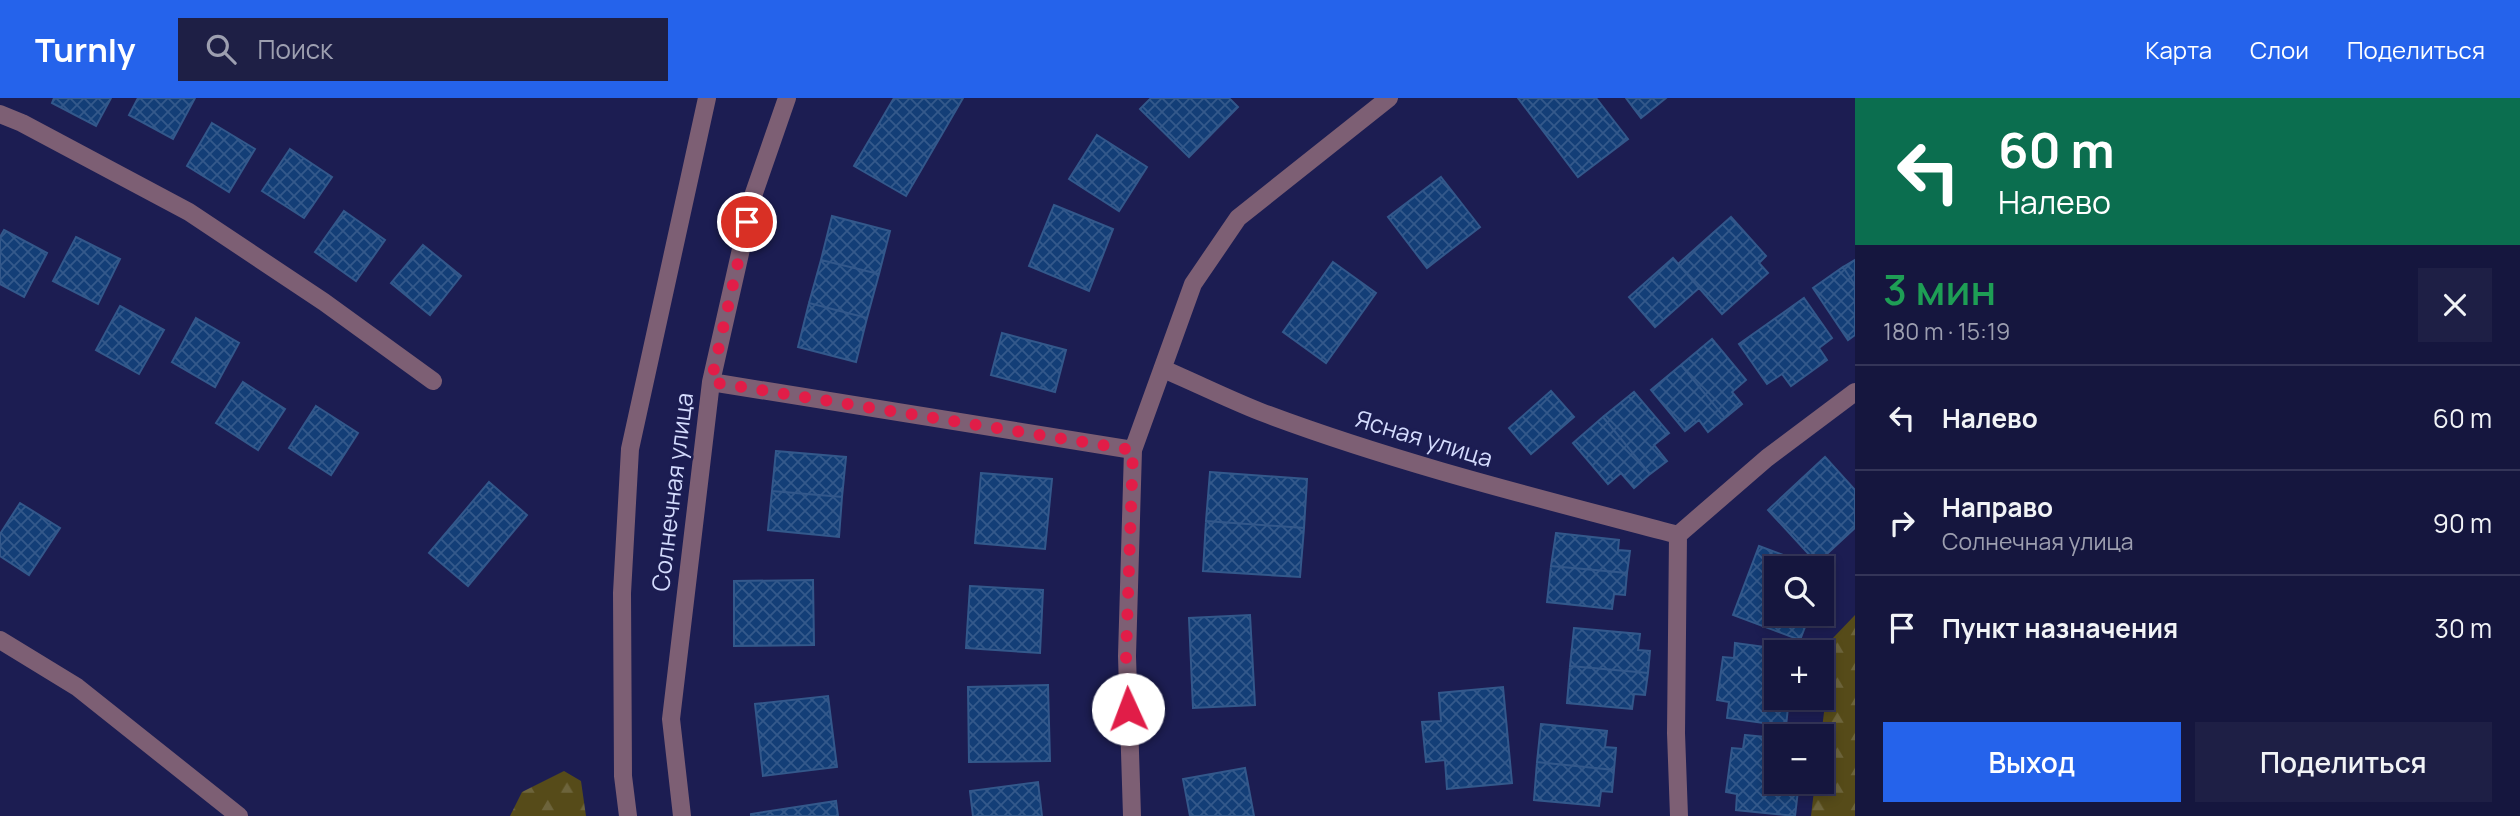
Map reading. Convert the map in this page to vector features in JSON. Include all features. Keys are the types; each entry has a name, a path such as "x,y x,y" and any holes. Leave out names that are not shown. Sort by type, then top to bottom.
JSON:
{"street":[{"path":"628,816 623,776 622,593 630,449 707,98"},
{"name":"Солнечная улица","path":"682,816 671,719 711,382 752,196 787,98"},
{"path":"1132,816 1126,656 1133,450 1193,284 1238,218 1389,98"},
{"path":"0,114 22,122 188,212 324,302 433,381"},
{"name":"Ясная улица","path":"1163,369 1259,411 1358,446 1468,479 1678,535"},
{"path":"711,382 1133,450"},
{"path":"1679,816 1676,733 1678,535 1767,458 1855,392"},
{"path":"0,640 76,687 239,816"}],"green space":[{"path":"1855,615 1855,816 1811,816 1814,794 1834,794 1834,724 1823,724 1824,710 1834,710 1833,638"},
{"path":"564,771 581,781 586,816 510,816 522,792"}],"building":[{"path":"54,98 111,98 96,126 52,103"},
{"path":"138,98 195,98 173,139 129,115"},
{"path":"894,98 963,98 906,196 854,166"},
{"path":"1151,98 1229,98 1238,107 1189,157 1140,109"},
{"path":"1518,98 1596,98 1628,139 1578,177"},
{"path":"1626,98 1666,98 1641,118"},
{"path":"212,123 255,149 229,192 187,166"},
{"path":"1097,135 1147,167 1119,211 1069,179"},
{"path":"290,149 332,177 304,218 262,191"},
{"path":"1441,177 1480,227 1427,268 1388,217"},
{"path":"1054,205 1113,229 1089,291 1029,266"},
{"path":"344,211 385,240 356,281 315,252"},
{"path":"832,216 890,231 879,274 821,260"},
{"path":"1731,217 1766,256 1759,263 1768,273 1722,314 1678,264"},
{"path":"4,230 47,253 24,297 0,284 0,237"},
{"path":"76,237 120,259 98,304 53,281"},
{"path":"423,245 461,276 430,315 391,283"},
{"path":"1673,258 1699,288 1655,327 1629,297"},
{"path":"821,260 879,274 867,318 809,303"},
{"path":"1855,260 1855,285 1843,267"},
{"path":"1333,262 1376,293 1326,363 1283,332"},
{"path":"1843,267 1855,285 1855,335 1848,340 1813,288"},
{"path":"1804,298 1832,338 1819,348 1827,360 1791,386 1782,374 1767,384 1739,344"},
{"path":"809,303 867,318 856,362 798,347"},
{"path":"120,306 164,330 139,374 96,350"},
{"path":"196,318 239,343 215,387 172,362"},
{"path":"1002,333 1066,350 1055,392 991,375"},
{"path":"1712,339 1746,380 1732,392 1742,404 1725,418 1681,365"},
{"path":"1681,365 1725,418 1708,432 1699,420 1685,431 1651,390"},
{"path":"243,382 285,409 258,450 216,423"},
{"path":"1551,391 1574,417 1531,454 1509,428"},
{"path":"1634,392 1669,433 1654,445 1667,461 1650,474 1603,417"},
{"path":"316,406 358,433 331,475 289,448"},
{"path":"1603,417 1650,474 1634,488 1621,473 1608,484 1573,443"},
{"path":"776,451 846,457 842,497 772,491"},
{"path":"1825,457 1855,490 1855,528 1825,556 1811,556 1768,510"},
{"path":"1210,472 1307,479 1304,528 1206,521"},
{"path":"981,473 1052,479 1045,549 975,543"},
{"path":"489,482 527,515 468,586 429,553"},
{"path":"772,491 842,497 839,537 768,530"},
{"path":"20,503 60,528 29,575 0,556 0,534"},
{"path":"1206,521 1304,528 1300,577 1203,571"},
{"path":"1556,533 1619,540 1618,550 1630,551 1627,573 1551,566"},
{"path":"1759,546 1786,556 1764,556 1764,626 1805,626 1800,640 1733,615"},
{"path":"1551,566 1627,573 1625,595 1614,594 1612,609 1547,602"},
{"path":"813,580 814,645 734,646 734,581"},
{"path":"970,586 1043,590 1040,653 966,648"},
{"path":"1250,615 1255,705 1193,708 1189,618"},
{"path":"1574,628 1640,634 1638,650 1650,651 1648,673 1570,666"},
{"path":"1735,643 1764,647 1764,710 1788,710 1786,724 1727,718 1729,702 1717,700 1723,657 1734,658"},
{"path":"1570,666 1648,673 1645,695 1634,694 1632,709 1567,703"},
{"path":"1048,685 1050,761 969,762 968,687"},
{"path":"1503,687 1512,783 1447,789 1445,760 1426,762 1422,722 1441,721 1439,693"},
{"path":"828,696 837,767 763,776 755,704"},
{"path":"1541,724 1607,731 1605,747 1616,748 1614,770 1537,762"},
{"path":"1745,735 1764,737 1764,794 1798,794 1795,816 1736,810 1737,794 1726,792 1732,748 1743,749"},
{"path":"1537,762 1614,770 1612,792 1601,791 1599,806 1534,800"},
{"path":"1245,768 1254,816 1190,816 1183,779"},
{"path":"1038,782 1042,816 973,816 970,791"},
{"path":"836,801 838,816 751,816 751,814"}],"route":[{"path":"747,222 711,382 1133,450 1126,656 1128,709"}]}
